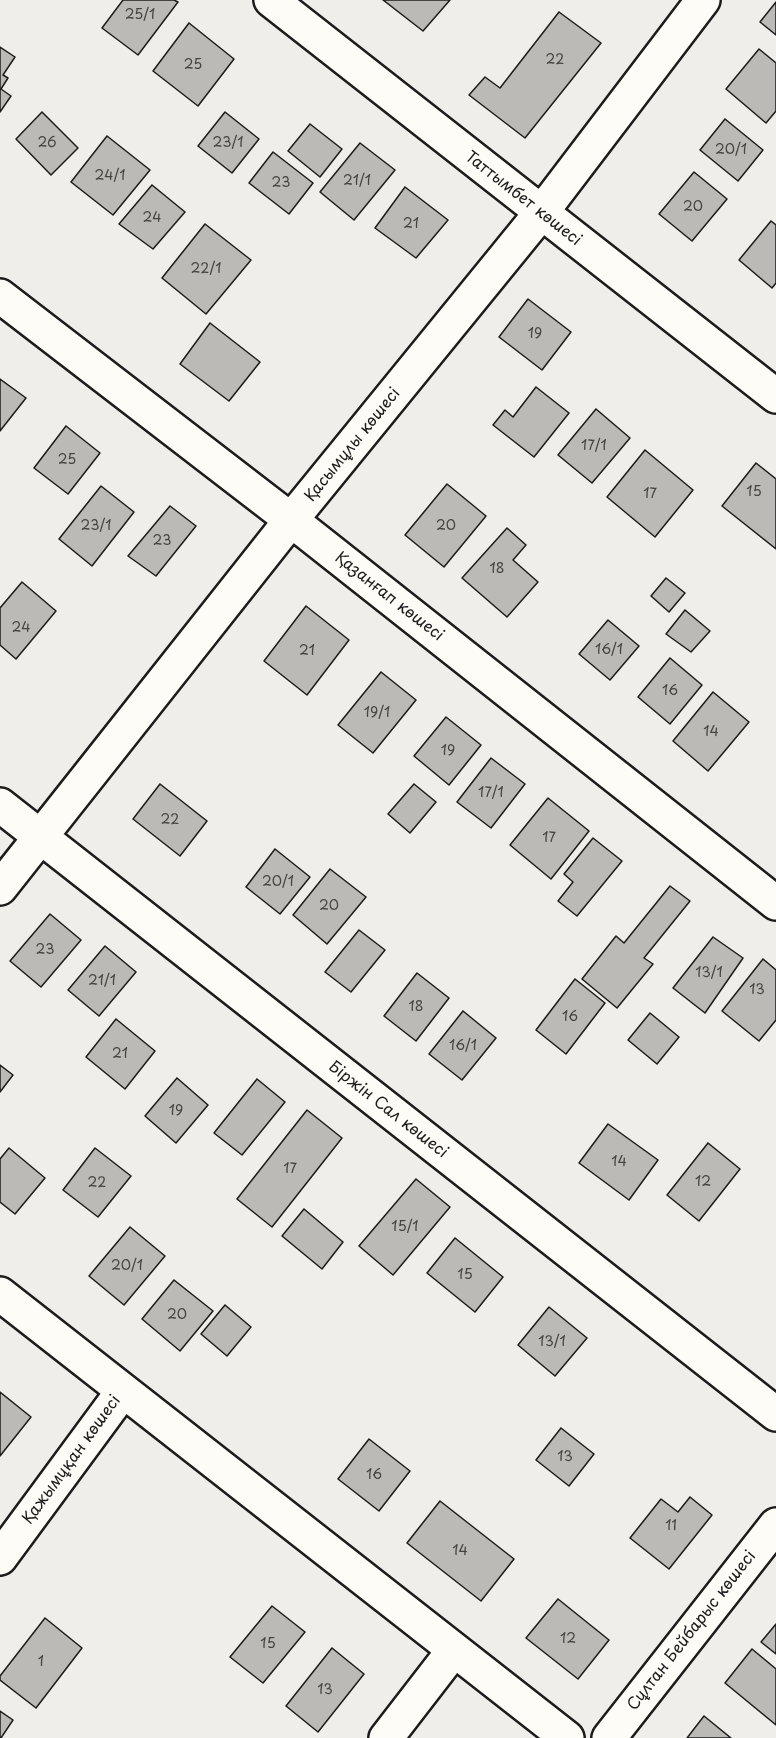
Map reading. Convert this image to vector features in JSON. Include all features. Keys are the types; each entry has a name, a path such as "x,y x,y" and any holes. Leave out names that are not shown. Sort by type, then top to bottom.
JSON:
{"street":[{"name":"Таттымбет көшесі","path":"271,0 776,396"},
{"name":"Қасымұлы көшесі","path":"0,888 291,520 541,213 703,0"},
{"name":"Қазанғап көшесі","path":"0,296 291,520 776,903"},
{"name":"Біржін Сал көшесі","path":"0,805 776,1414"},
{"path":"0,1294 567,1738"},
{"name":"Қажымұқан көшесі","path":"0,1558 123,1390"},
{"name":"Сұлтан Бейбарыс көшесі","path":"609,1738 776,1525"},
{"path":"386,1738 454,1650"}],"building":[{"path":"123,0 174,0 178,2 138,55 102,28"},
{"path":"383,0 450,0 423,31"},
{"path":"776,2 776,35 760,22"},
{"path":"559,12 601,43 525,138 469,95 485,77 500,88"},
{"path":"189,23 234,59 198,106 153,71"},
{"path":"0,47 15,57 3,75 8,78 1,89 11,96 0,112"},
{"path":"759,49 776,63 776,111 766,123 726,89"},
{"path":"42,112 78,148 51,175 16,139"},
{"path":"225,112 259,139 232,173 198,146"},
{"path":"725,119 763,150 738,181 700,150"},
{"path":"310,124 342,149 320,177 288,151"},
{"path":"107,136 150,170 113,215 71,182"},
{"path":"360,143 395,170 354,220 320,192"},
{"path":"273,152 313,183 289,214 249,183"},
{"path":"694,172 727,199 692,241 659,214"},
{"path":"152,185 185,212 153,249 119,224"},
{"path":"405,187 448,220 416,258 375,228"},
{"path":"771,221 776,225 776,283 772,288 739,260"},
{"path":"205,224 251,260 206,314 162,278"},
{"path":"528,299 571,332 542,370 499,337"},
{"path":"210,323 260,362 229,401 180,364"},
{"path":"0,379 26,398 0,431"},
{"path":"536,387 569,413 534,457 493,425 505,410 513,417"},
{"path":"596,409 630,438 592,483 558,455"},
{"path":"66,426 100,453 68,494 34,468"},
{"path":"645,450 693,490 655,537 607,497"},
{"path":"756,463 776,479 776,549 722,506"},
{"path":"447,484 486,516 444,567 405,535"},
{"path":"101,486 134,512 92,566 59,539"},
{"path":"170,506 196,526 156,576 128,556"},
{"path":"507,528 526,545 513,560 538,582 507,617 462,578"},
{"path":"666,578 685,593 669,612 651,596"},
{"path":"22,582 56,611 16,659 0,645 0,608"},
{"path":"306,606 349,640 307,695 264,661"},
{"path":"685,610 710,631 691,652 666,634"},
{"path":"608,620 639,646 610,680 579,654"},
{"path":"670,658 702,685 670,724 638,697"},
{"path":"381,672 416,700 373,753 338,725"},
{"path":"713,692 749,722 708,771 673,741"},
{"path":"446,717 481,745 449,785 414,756"},
{"path":"491,758 525,784 491,828 457,802"},
{"path":"160,784 207,821 180,856 133,819"},
{"path":"414,784 436,802 410,833 388,814"},
{"path":"548,798 589,831 551,879 510,845"},
{"path":"593,838 622,861 577,916 558,901 573,882 564,874"},
{"path":"275,849 310,877 280,914 246,887"},
{"path":"330,869 366,897 327,944 293,915"},
{"path":"670,886 690,901 644,958 653,964 617,1008 582,979 616,936 624,943"},
{"path":"50,914 81,940 41,987 10,961"},
{"path":"359,930 385,950 351,992 325,972"},
{"path":"713,937 743,958 705,1013 673,988"},
{"path":"105,946 136,972 99,1016 68,990"},
{"path":"763,959 776,970 776,1020 759,1041 722,1011"},
{"path":"417,973 449,998 416,1041 384,1016"},
{"path":"575,979 605,1003 566,1054 536,1030"},
{"path":"463,1011 496,1038 462,1080 429,1054"},
{"path":"650,1013 679,1037 657,1064 628,1040"},
{"path":"116,1019 155,1051 125,1089 86,1057"},
{"path":"0,1065 13,1075 0,1092"},
{"path":"177,1078 208,1105 176,1143 145,1116"},
{"path":"257,1079 285,1102 242,1155 214,1133"},
{"path":"307,1110 342,1138 272,1227 237,1199"},
{"path":"608,1124 658,1160 629,1200 579,1163"},
{"path":"708,1143 740,1169 699,1221 667,1195"},
{"path":"9,1148 45,1178 15,1214 0,1202 0,1159"},
{"path":"95,1148 131,1176 98,1217 63,1190"},
{"path":"416,1179 450,1207 393,1275 359,1246"},
{"path":"304,1209 343,1242 322,1269 282,1236"},
{"path":"130,1227 165,1256 124,1305 89,1276"},
{"path":"455,1238 503,1277 475,1312 427,1273"},
{"path":"174,1280 213,1311 180,1351 142,1319"},
{"path":"225,1305 251,1327 227,1356 201,1334"},
{"path":"549,1307 587,1338 555,1376 518,1345"},
{"path":"0,1392 31,1417 0,1456"},
{"path":"561,1428 594,1454 569,1486 536,1460"},
{"path":"369,1439 410,1471 379,1511 338,1479"},
{"path":"690,1497 712,1515 669,1569 630,1538 661,1499 678,1512"},
{"path":"440,1501 514,1559 481,1601 407,1543"},
{"path":"558,1599 609,1640 578,1679 526,1638"},
{"path":"272,1606 305,1632 263,1683 230,1657"},
{"path":"45,1618 82,1648 36,1708 0,1680 0,1676"},
{"path":"776,1624 776,1654 761,1642"},
{"path":"332,1648 364,1674 318,1732 286,1706"},
{"path":"752,1649 776,1669 776,1725 725,1683"},
{"path":"0,1711 13,1720 1,1738 0,1738"},
{"path":"704,1716 731,1738 687,1738"}]}
